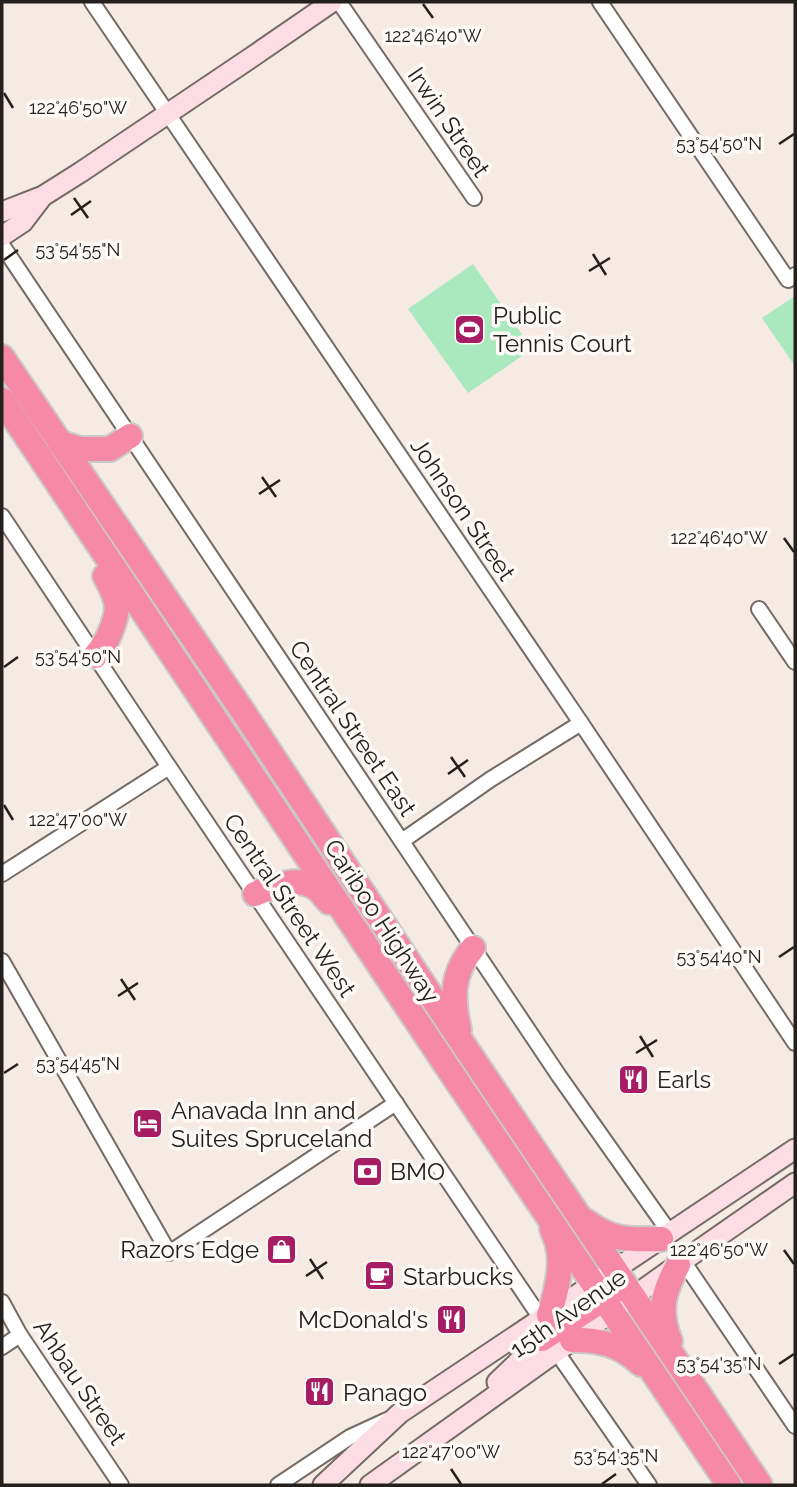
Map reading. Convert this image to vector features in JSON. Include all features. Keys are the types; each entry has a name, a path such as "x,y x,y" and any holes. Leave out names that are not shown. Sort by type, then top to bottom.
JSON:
{"highway":[{"name":"Cariboo Highway","path":"2,357 246,716 576,1213 607,1291"},
{"name":"Cariboo Highway","path":"2,400 546,1212 607,1291 658,1379 729,1485"},
{"path":"60,443 79,449 120,443"},
{"path":"102,505 101,476 120,443"},
{"path":"78,514 89,546 113,590 117,604 117,617 105,646 95,656"},
{"path":"255,894 296,882 307,884 316,888 350,922"},
{"path":"461,1041 453,990 464,959 473,948"},
{"path":"546,1212 559,1246 552,1333"},
{"path":"576,1213 603,1233 614,1237 633,1240 666,1236"},
{"path":"679,1364 663,1322 663,1310 667,1288 680,1263"},
{"path":"552,1333 607,1291"},
{"name":"Cariboo Highway","path":"607,1291 633,1297 760,1485"},
{"path":"552,1333 592,1339 614,1346 633,1357 658,1379"},
{"path":"712,1460 715,1485"}],"main road":[{"path":"2,212 43,196 332,2"},
{"path":"2,236 23,222 43,196"},
{"name":"15th Avenue","path":"607,1291 666,1236 795,1149"},
{"name":"15th Avenue","path":"633,1297 795,1183"},
{"path":"370,1485 463,1419 480,1398 552,1333"},
{"name":"15th Avenue","path":"323,1485 400,1413 552,1333"}],"street":[{"name":"Johnson Street","path":"92,2 795,1043"},
{"name":"Irwin Street","path":"339,2 474,198"},
{"path":"600,2 791,278"},
{"name":"Central Street East","path":"2,245 120,443 402,841 666,1236"},
{"name":"Central Street West","path":"2,516 552,1333 649,1485"},
{"path":"759,609 795,662"},
{"path":"402,841 491,779 581,723"},
{"path":"2,874 169,767"},
{"path":"2,961 169,1253 396,1103"},
{"path":"680,1263 795,1426"},
{"name":"Ahbau Street","path":"2,1303 20,1335 121,1485"},
{"path":"2,1348 20,1335"},
{"name":"15th Avenue","path":"278,1485 350,1437 400,1413"}],"green space":[{"name":"Public Tennis Court","path":"473,264 532,349 468,393 408,309"},
{"path":"795,296 795,366 762,318"}],"place":[{"name":"Public Tennis Court","path":"470,329"},
{"name":"Earls","path":"634,1079"},
{"name":"Anavada Inn and Suites Spruceland","path":"148,1124"},
{"name":"BMO","path":"367,1171"},
{"name":"Razors Edge","path":"282,1249"},
{"name":"Starbucks","path":"380,1276"},
{"name":"McDonald's","path":"451,1319"},
{"name":"Panago","path":"320,1392"}]}
